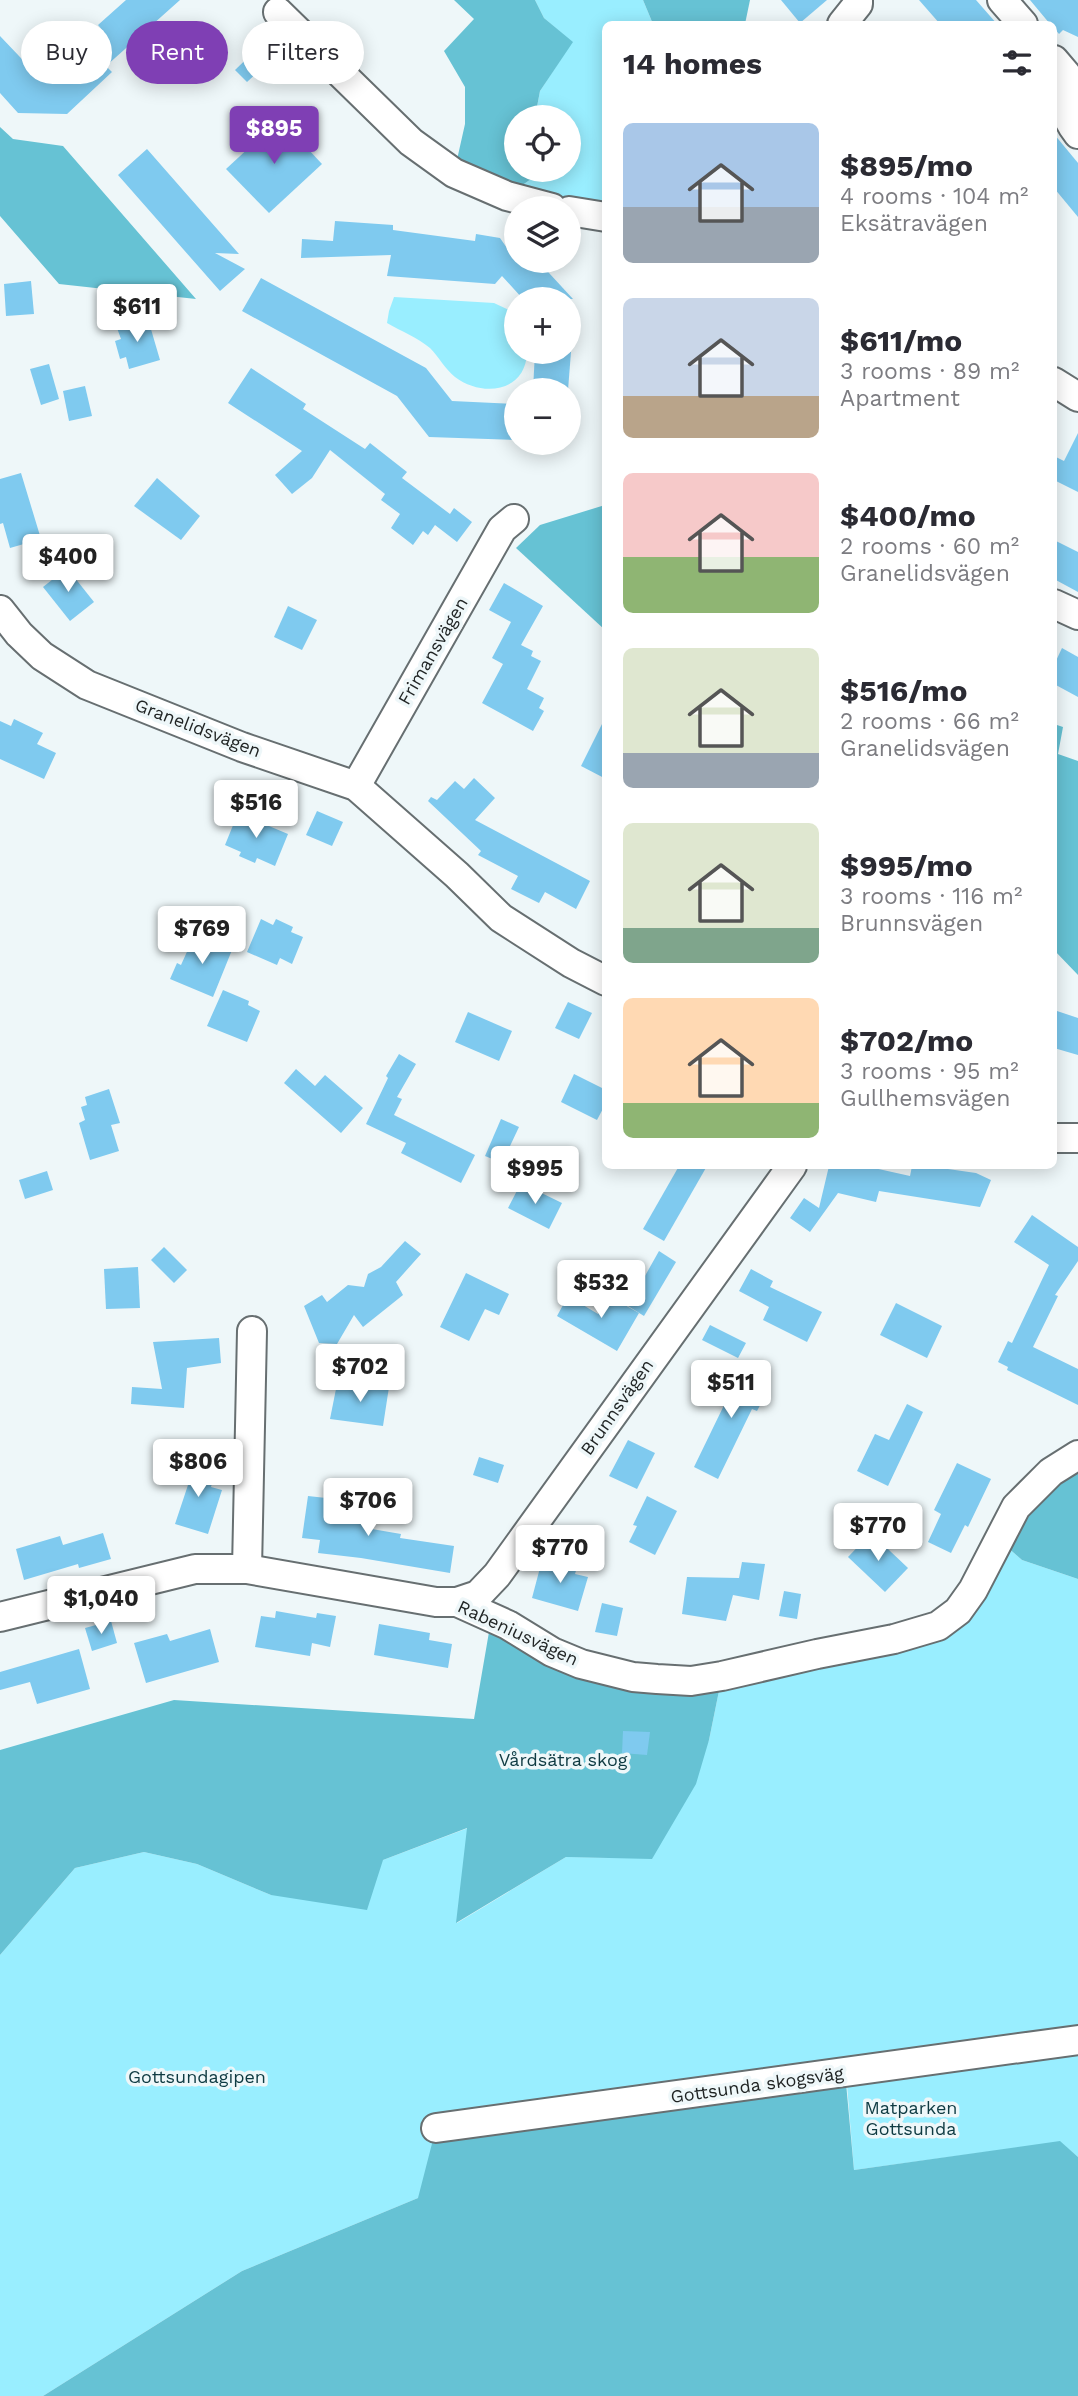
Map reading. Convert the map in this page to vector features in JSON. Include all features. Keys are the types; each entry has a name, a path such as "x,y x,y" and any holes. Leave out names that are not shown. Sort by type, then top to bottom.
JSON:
{"street":[{"path":"844,21 858,4 858,0"},
{"path":"1002,0 1020,21"},
{"path":"278,12 411,142 454,173 507,196"},
{"path":"1066,70 1066,118 1078,134"},
{"path":"581,213 602,216"},
{"path":"1057,384 1078,397"},
{"name":"Frimansvägen","path":"356,786 502,529 514,519"},
{"path":"1057,605 1078,615"},
{"name":"Granelidsvägen","path":"0,610 19,634 43,656 87,685 242,747 356,786 457,875 501,918 571,963 602,979"},
{"path":"1057,1138 1078,1138"},
{"name":"Brunnsvägen","path":"457,1602 478,1595 496,1575 790,1169"},
{"path":"247,1569 252,1331"},
{"name":"Rabeniusvägen","path":"2,1608 195,1569 247,1569 436,1602 457,1602 508,1625 552,1652 581,1664 633,1677 691,1681 894,1639 938,1626 958,1611 973,1590 1016,1507 1051,1472 1078,1455"},
{"name":"Gottsunda skogsväg","path":"436,2128 1078,2040"}],"green space":[{"path":"454,0 535,0 544,18 573,42 540,91 537,105 504,105 504,182 527,182 507,196 454,173 465,124 465,87 444,51 474,19"},
{"path":"535,0 643,0 652,21 602,21 602,216 581,212 581,196 507,196 527,182 581,182 581,105 537,105 540,91 572,42 544,18"},
{"path":"643,0 750,0 746,21 652,21"},
{"path":"0,127 13,139 63,146 196,299 59,284 0,216"},
{"path":"394,297 494,303 504,308 504,364 525,365 517,378 504,378 504,386 501,387 478,388 466,384 448,370 430,348 387,323"},
{"path":"602,506 602,627 516,548 540,525"},
{"path":"1057,725 1063,727 1058,754 1078,761 1078,975 1057,953"},
{"path":"1078,1455 1078,1579 1022,1560 999,1540"},
{"path":"999,1540 1022,1560 1078,1579 1078,2157 1060,2142 854,2170 846,2073 418,2198 242,2271 43,2396 0,2396 0,1955 75,1868 144,1852 197,1864 271,1895 383,1860 468,1828 457,1923 566,1857 652,1858 709,1740 722,1676 938,1626"},
{"name":"Vårdsätra skog","path":"489,1632 552,1652 722,1676 709,1740 696,1784 652,1859 566,1857 456,1923 467,1828 383,1860 367,1910 271,1895 197,1864 144,1852 75,1868 0,1955 0,1750 174,1700 474,1719"},
{"path":"845,2072 854,2170 1060,2141 1078,2157 1078,2396 43,2396 242,2271 418,2198 436,2128"}],"building":[{"path":"126,0 180,0 156,21 126,21 126,48 112,61 112,21 102,21"},
{"path":"781,0 827,0 802,21 798,21"},
{"path":"919,0 976,0 994,21 937,21"},
{"path":"1030,0 1078,0 1078,37 1063,30 1059,34 1057,21 1048,21"},
{"path":"0,36 21,58 21,84 99,84 67,114 18,113 0,93"},
{"path":"242,63 242,77 235,70"},
{"path":"280,119 322,164 269,213 226,169"},
{"path":"1057,138 1078,163 1078,217 1057,192"},
{"path":"147,149 239,254 215,253 245,269 220,291 118,175"},
{"path":"335,221 393,225 393,230 475,241 476,234 500,238 504,244 504,273 549,273 562,287 512,287 502,276 495,284 387,276 391,255 301,258 302,239 333,241"},
{"path":"261,278 426,368 452,401 504,403 504,440 429,437 397,396 242,311"},
{"path":"31,281 34,314 6,316 4,284"},
{"path":"148,319 160,360 129,369 126,357 120,359 115,341 121,339 117,328"},
{"path":"49,364 59,399 41,405 30,369"},
{"path":"534,364 570,364 569,378 534,378"},
{"path":"251,368 306,404 303,409 365,449 370,443 407,472 402,478 450,514 454,508 472,522 457,542 435,525 428,535 423,531 413,545 391,528 400,514 381,500 385,494 330,450 312,478 292,494 275,475 302,451 228,403"},
{"path":"85,386 92,416 69,421 63,391"},
{"path":"1078,433 1078,492 1057,482 1057,458 1064,461"},
{"path":"21,473 41,539 10,548 3,523 0,524 0,479"},
{"path":"157,478 200,516 181,540 134,506"},
{"path":"1057,542 1078,552 1078,592 1057,581"},
{"path":"67,568 94,602 70,621 43,587"},
{"path":"504,583 543,606 521,645 533,651 531,656 541,661 527,689 544,698 539,708 544,711 533,731 482,703 503,664 492,658 511,622 489,610"},
{"path":"288,606 317,620 302,650 274,637"},
{"path":"1062,648 1078,657 1078,697 1057,686 1057,659"},
{"path":"14,719 43,733 37,744 56,753 44,779 0,759 0,721 11,726"},
{"path":"602,724 602,777 581,766"},
{"path":"474,778 495,798 475,820 590,881 576,909 545,892 539,903 511,889 518,876 478,855 481,851 428,801 431,797 437,800 455,781 464,789"},
{"path":"317,811 343,822 332,846 306,835"},
{"path":"238,813 288,834 275,866 257,858 255,863 239,856 241,852 225,845"},
{"path":"261,919 273,925 276,919 293,927 291,932 303,937 292,964 280,958 277,965 247,952"},
{"path":"195,934 232,950 213,997 170,979 177,963 181,965"},
{"path":"223,990 249,1001 248,1005 260,1011 247,1042 207,1026"},
{"path":"568,1002 592,1013 579,1039 555,1028"},
{"path":"1057,1011 1078,1018 1078,1055 1057,1049"},
{"path":"468,1012 512,1031 499,1061 455,1042"},
{"path":"399,1054 416,1064 397,1097 402,1099 394,1115 475,1155 461,1183 401,1153 406,1143 366,1124 388,1078 386,1076"},
{"path":"296,1069 315,1086 325,1075 363,1108 341,1133 284,1083"},
{"path":"574,1074 602,1088 602,1111 597,1120 561,1102"},
{"path":"109,1089 120,1123 111,1125 119,1151 90,1160 79,1123 85,1120 81,1107 87,1105 85,1097"},
{"path":"501,1119 519,1127 502,1163 485,1156"},
{"path":"677,1169 705,1169 664,1241 643,1229"},
{"path":"828,1169 878,1169 910,1176 911,1169 948,1169 976,1173 991,1180 980,1207 879,1191 876,1202 838,1193 810,1232 790,1218 804,1198 819,1208"},
{"path":"47,1171 53,1190 25,1199 19,1180"},
{"path":"521,1183 562,1203 549,1229 508,1208"},
{"path":"1032,1215 1078,1247 1078,1261 1055,1295 1058,1296 1033,1347 1078,1369 1078,1405 1007,1370 1008,1367 998,1362 1008,1341 1012,1343 1049,1265 1014,1242"},
{"path":"405,1241 421,1254 396,1282 403,1295 363,1327 354,1315 337,1344 319,1343 304,1306 322,1295 327,1302 348,1285 364,1287 368,1274 381,1267"},
{"path":"164,1247 187,1270 174,1283 151,1260"},
{"path":"659,1251 676,1262 644,1316 628,1306"},
{"path":"138,1267 140,1308 106,1309 104,1269"},
{"path":"751,1269 773,1281 770,1287 822,1312 807,1342 763,1320 769,1307 739,1291"},
{"path":"466,1273 509,1294 499,1315 485,1309 469,1341 440,1327"},
{"path":"568,1296 598,1314 609,1296 639,1313 617,1351 557,1316"},
{"path":"896,1303 942,1326 927,1358 880,1335"},
{"path":"710,1325 746,1343 738,1358 702,1340"},
{"path":"219,1338 221,1363 187,1368 184,1408 131,1404 132,1387 162,1389 153,1342"},
{"path":"733,1365 759,1377 755,1384 768,1390 757,1411 752,1409 718,1479 694,1467 728,1397 719,1393"},
{"path":"337,1384 389,1387 383,1426 330,1419"},
{"path":"907,1404 923,1412 888,1486 857,1471 875,1434 889,1440"},
{"path":"628,1440 655,1453 637,1489 609,1476"},
{"path":"479,1457 504,1465 498,1483 473,1475"},
{"path":"182,1462 215,1473 211,1487 222,1490 208,1534 175,1524 188,1485 176,1481"},
{"path":"957,1463 991,1479 968,1527 965,1525 951,1553 928,1542 941,1514 934,1510"},
{"path":"328,1490 347,1493 343,1520 366,1523 366,1528 401,1534 400,1538 454,1546 450,1573 318,1553 320,1540 302,1538 308,1496 326,1498"},
{"path":"647,1496 677,1511 655,1555 629,1542 637,1526 633,1525"},
{"path":"103,1533 111,1559 79,1568 78,1564 24,1580 16,1549 60,1536 63,1545"},
{"path":"871,1533 908,1568 885,1592 848,1557"},
{"path":"557,1558 578,1564 575,1574 588,1577 578,1611 532,1598 541,1564 554,1568"},
{"path":"742,1562 765,1564 759,1600 733,1595 726,1621 682,1614 687,1577 739,1578"},
{"path":"784,1591 801,1594 797,1619 779,1616"},
{"path":"602,1603 623,1608 617,1636 595,1632"},
{"path":"276,1611 316,1618 317,1613 336,1616 330,1647 312,1643 310,1656 255,1647 261,1616 275,1618"},
{"path":"111,1621 117,1643 92,1651 85,1628"},
{"path":"379,1624 430,1633 429,1640 452,1644 448,1668 374,1655"},
{"path":"210,1629 219,1662 146,1683 134,1643 167,1634 170,1641"},
{"path":"79,1649 90,1689 37,1704 30,1682 0,1690 0,1672"},
{"path":"623,1731 650,1732 647,1755 622,1753"}],"park label":[{"name":"Gottsundagipen","path":"197,2077"},
{"name":"Matparken Gottsunda","path":"911,2118"}]}
